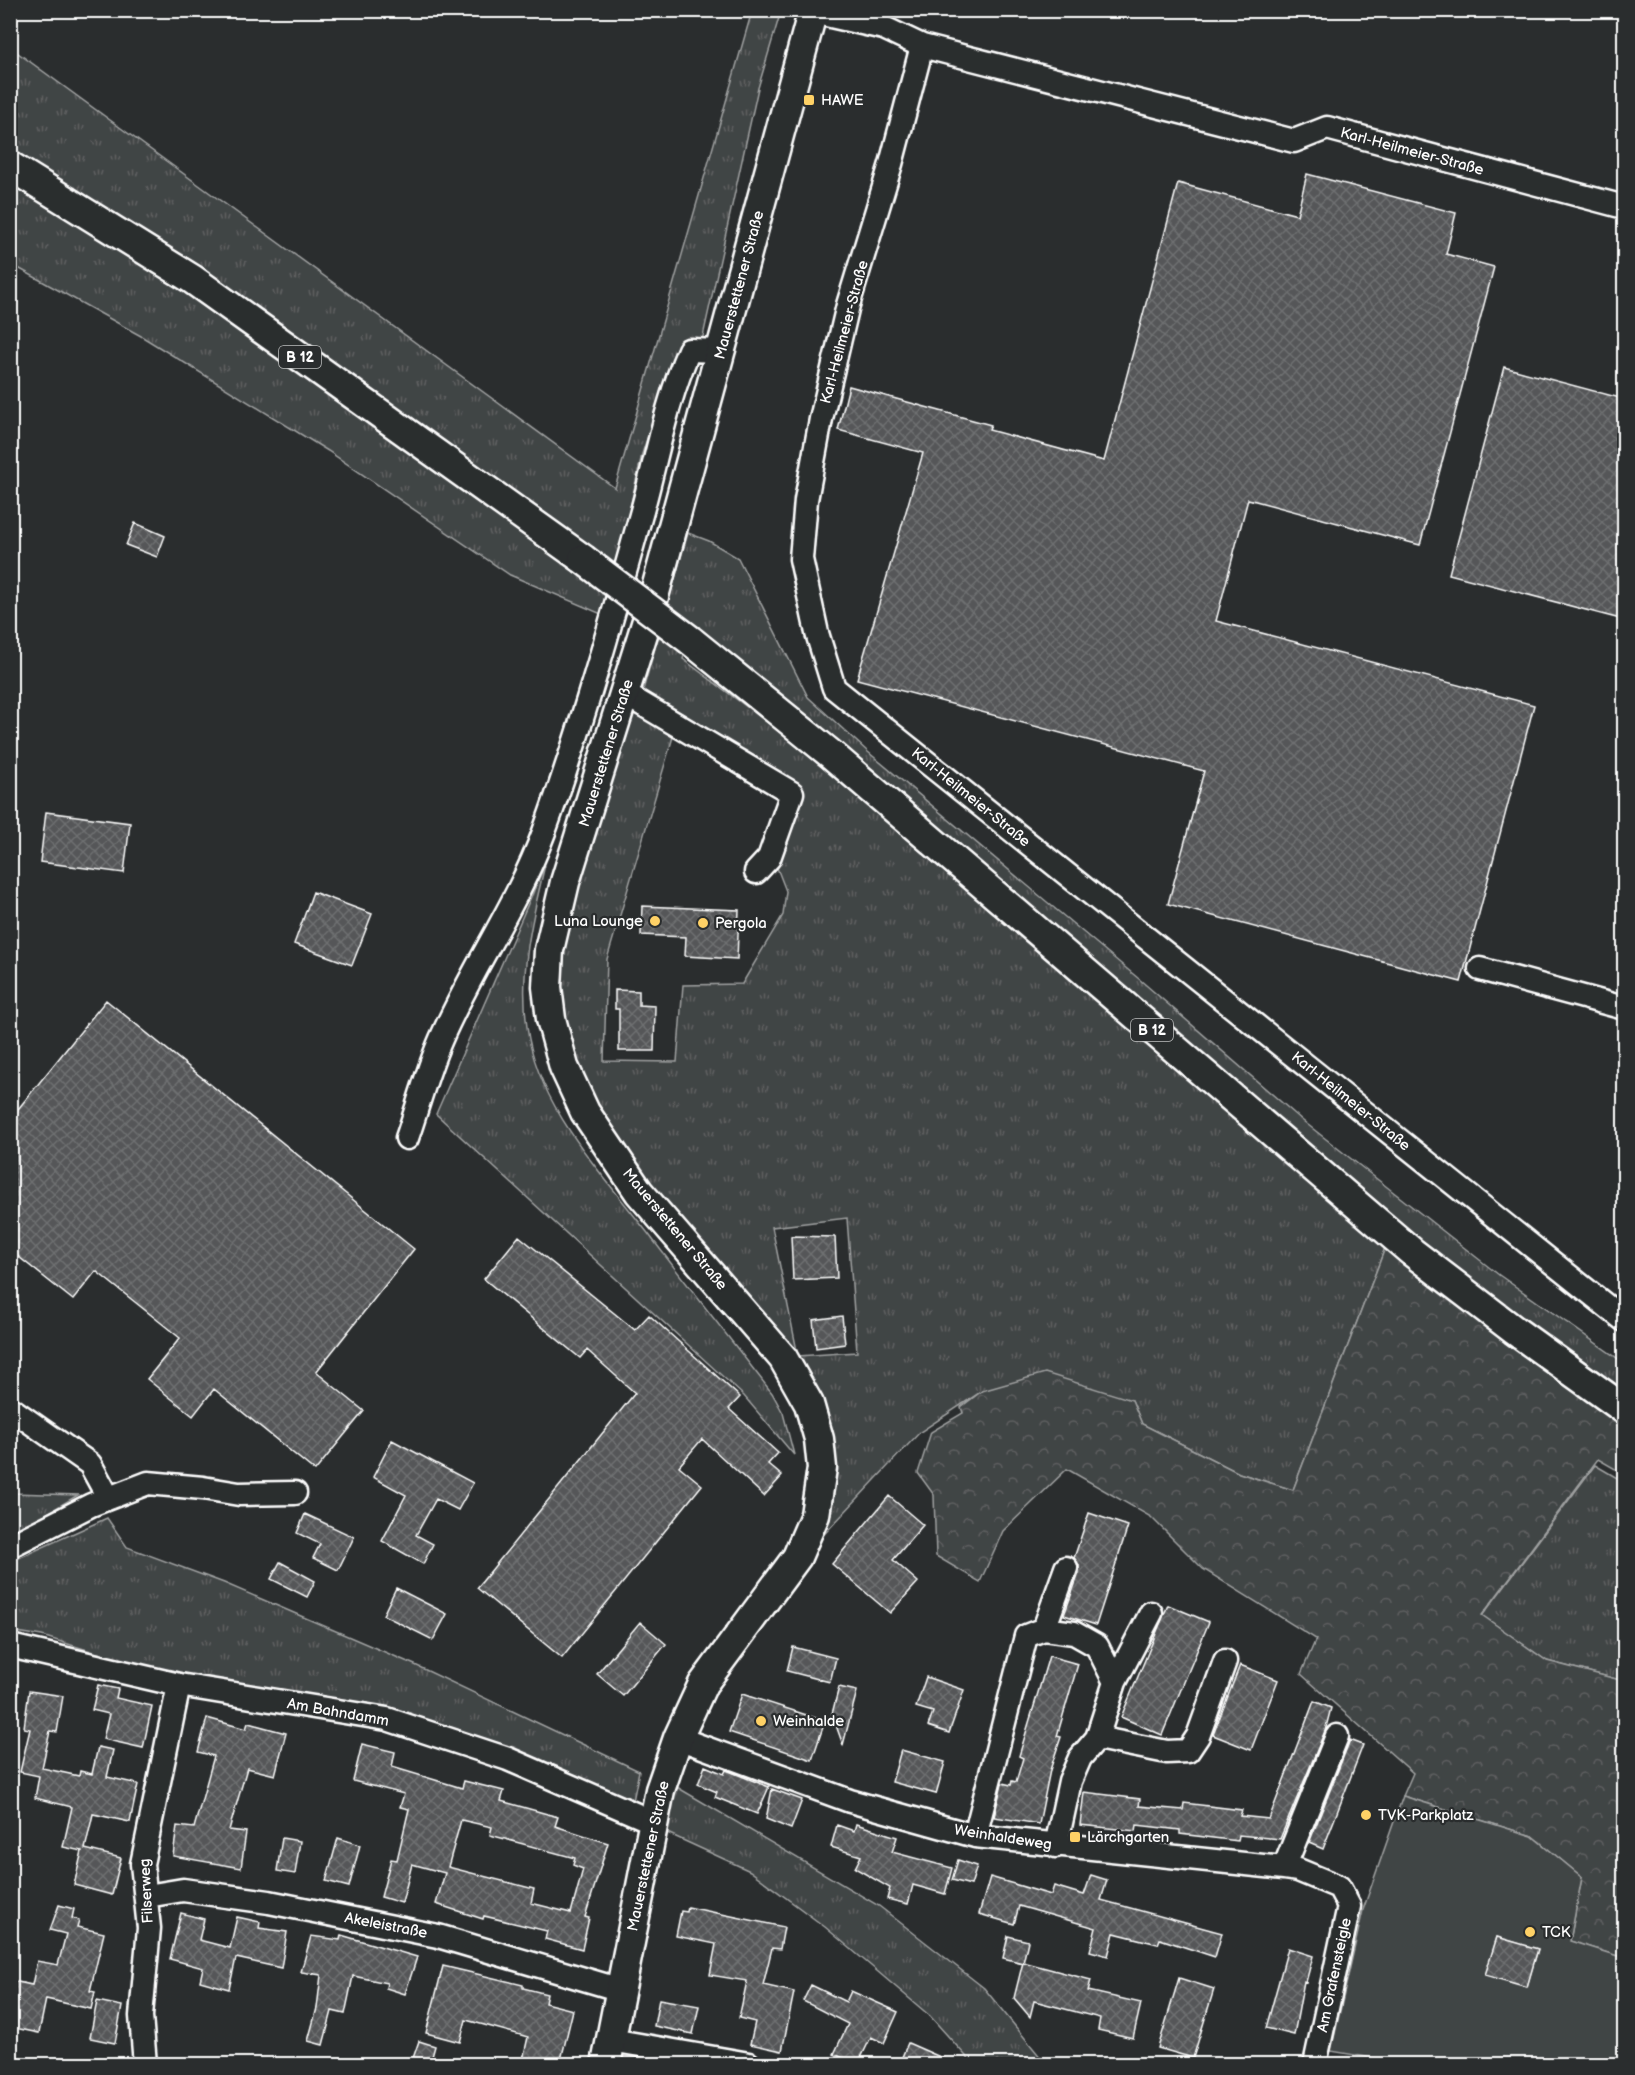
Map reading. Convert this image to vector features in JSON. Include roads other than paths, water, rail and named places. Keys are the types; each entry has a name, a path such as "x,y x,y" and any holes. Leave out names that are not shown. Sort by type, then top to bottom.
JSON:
{"main road":[{"name":"Mauerstettener Straße","path":"608,2052 660,1790 678,1738 703,1684 797,1557 814,1515 822,1468 819,1438 810,1404 783,1358 639,1192 585,1112 564,1067 551,1019 547,987 549,950 565,882 625,694 813,11"},
{"name":"B 12","path":"10,166 192,279 582,559 690,640 832,755 1412,1252 1514,1330 1624,1409"}],"street":[{"name":"Karl-Heilmeier-Straße","path":"813,11 884,28 922,46 1058,93 1294,141 1327,128 1624,207"},
{"name":"Karl-Heilmeier-Straße","path":"922,46 916,92 895,144 848,305 819,430 807,500 801,559 817,633 834,688 1624,1320"},
{"path":"407,1138 440,1041 478,964 519,892 543,833 602,654 674,385 689,350 721,351"},
{"path":"625,694 792,793 769,858 756,872"},
{"path":"1480,969 1624,1008"},
{"path":"10,1408 90,1464 100,1501"},
{"path":"10,1546 100,1501 148,1483 238,1494 295,1493"},
{"path":"1044,1629 1066,1568"},
{"path":"1056,1845 1070,1781 1080,1758 1097,1738 1115,1682 1151,1613"},
{"path":"975,1836 1026,1636 1044,1629 1074,1633 1097,1646 1115,1682"},
{"name":"Am Bahndamm","path":"10,1646 179,1685 387,1719 508,1759 653,1822"},
{"path":"1097,1738 1167,1752 1188,1751 1198,1736 1225,1661"},
{"name":"Filserweg","path":"145,2064 141,2016 149,1928 142,1864 179,1685"},
{"path":"1284,1868 1337,1736"},
{"name":"Weinhaldeweg","path":"678,1738 850,1801 975,1836 1284,1868 1298,1870 1339,1887"},
{"name":"Am Grafensteigle","path":"1318,2064 1349,1906 1339,1887"},
{"name":"Akeleistraße","path":"147,1896 183,1890 301,1908 438,1936 621,1990"},
{"path":"608,2052 749,2064"}],"place":[{"name":"HAWE","path":"809,100"},
{"name":"Luna Lounge","path":"655,921"},
{"name":"Pergola","path":"703,923"},
{"name":"Weinhalde","path":"761,1721"},
{"name":"TVK-Parkplatz","path":"1366,1815"},
{"name":"Lärchgarten","path":"1075,1837"},
{"name":"TCK","path":"1530,1932"}]}
